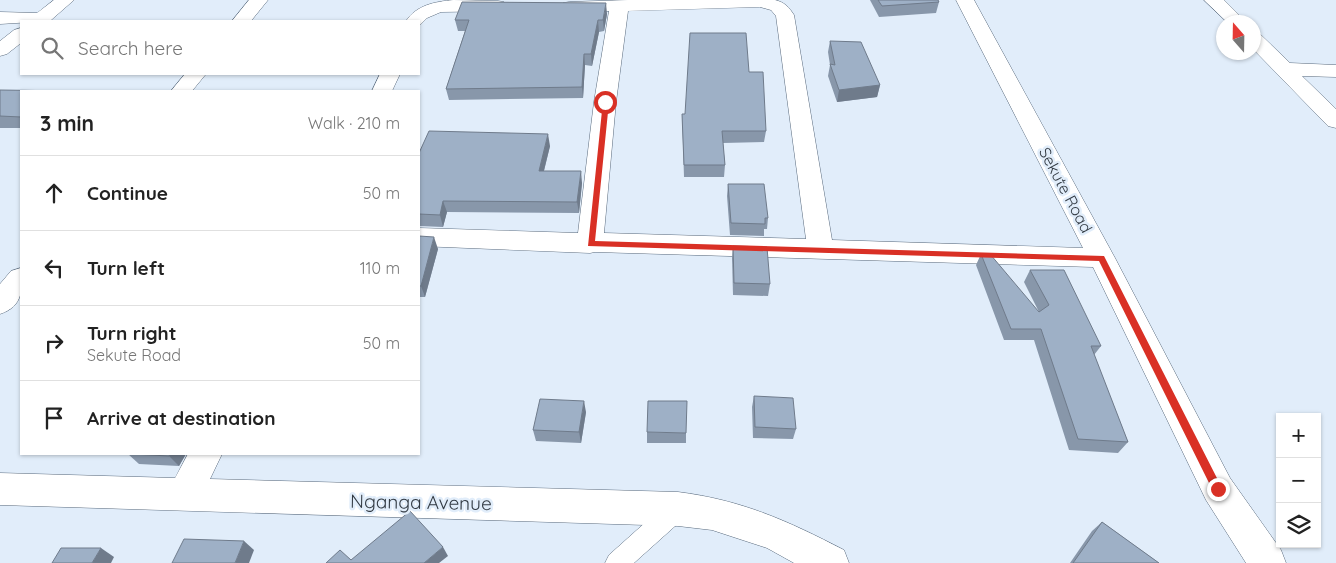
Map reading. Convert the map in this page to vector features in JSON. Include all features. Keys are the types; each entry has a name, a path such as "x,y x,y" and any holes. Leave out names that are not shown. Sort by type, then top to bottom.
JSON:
{"street":[{"path":"0,18 40,20 65,0"},
{"path":"242,20 259,0"},
{"name":"Sekute Road","path":"965,0 1102,258 1218,489 1268,563"},
{"path":"1213,0 1229,15"},
{"path":"550,6 620,7 777,3 785,15 822,251"},
{"path":"416,20 417,17 431,9 451,6 520,6"},
{"path":"590,244 605,102 620,7"},
{"path":"0,50 20,35"},
{"path":"1261,45 1336,121"},
{"path":"1286,69 1336,71"},
{"path":"182,90 195,75"},
{"path":"382,90 390,75"},
{"path":"420,237 590,244 1102,258"},
{"path":"0,303 20,279"},
{"path":"184,496 204,455"},
{"name":"Nganga Avenue","path":"0,490 678,509 712,513 775,532 832,563"}],"lane":[{"path":"618,563 678,509"}],"building":[{"path":"878,0 938,0 939,2 882,6"},
{"path":"462,2 606,3 603,20 598,20 591,54 584,54 582,87 446,89 469,20 455,20"},
{"path":"690,33 746,33 749,72 763,72 766,131 722,131 725,165 684,165 682,114 685,114"},
{"path":"830,41 861,42 880,85 839,90 830,64 835,65"},
{"path":"0,90 20,90 20,117 0,116"},
{"path":"429,131 548,134 539,171 581,171 577,202 443,201 440,215 420,214 420,151"},
{"path":"728,184 764,184 768,218 765,218 765,224 731,223"},
{"path":"420,236 434,237 421,286"},
{"path":"733,246 767,247 770,284 734,283"},
{"path":"981,254 990,254 1039,312 1049,305 1030,270 1064,270 1101,346 1091,346 1128,442 1078,439 1041,329 1011,329"},
{"path":"754,396 793,398 796,429 755,427"},
{"path":"540,399 584,401 579,432 533,430"},
{"path":"648,401 687,401 686,433 647,432"},
{"path":"410,511 443,547 424,563 326,563 340,550 351,560"},
{"path":"1102,522 1159,563 1073,563"},
{"path":"184,539 244,541 235,563 172,563"},
{"path":"61,548 101,548 92,563 52,563"}],"route":[{"path":"605,102 590,244 1102,258 1218,489"}]}
